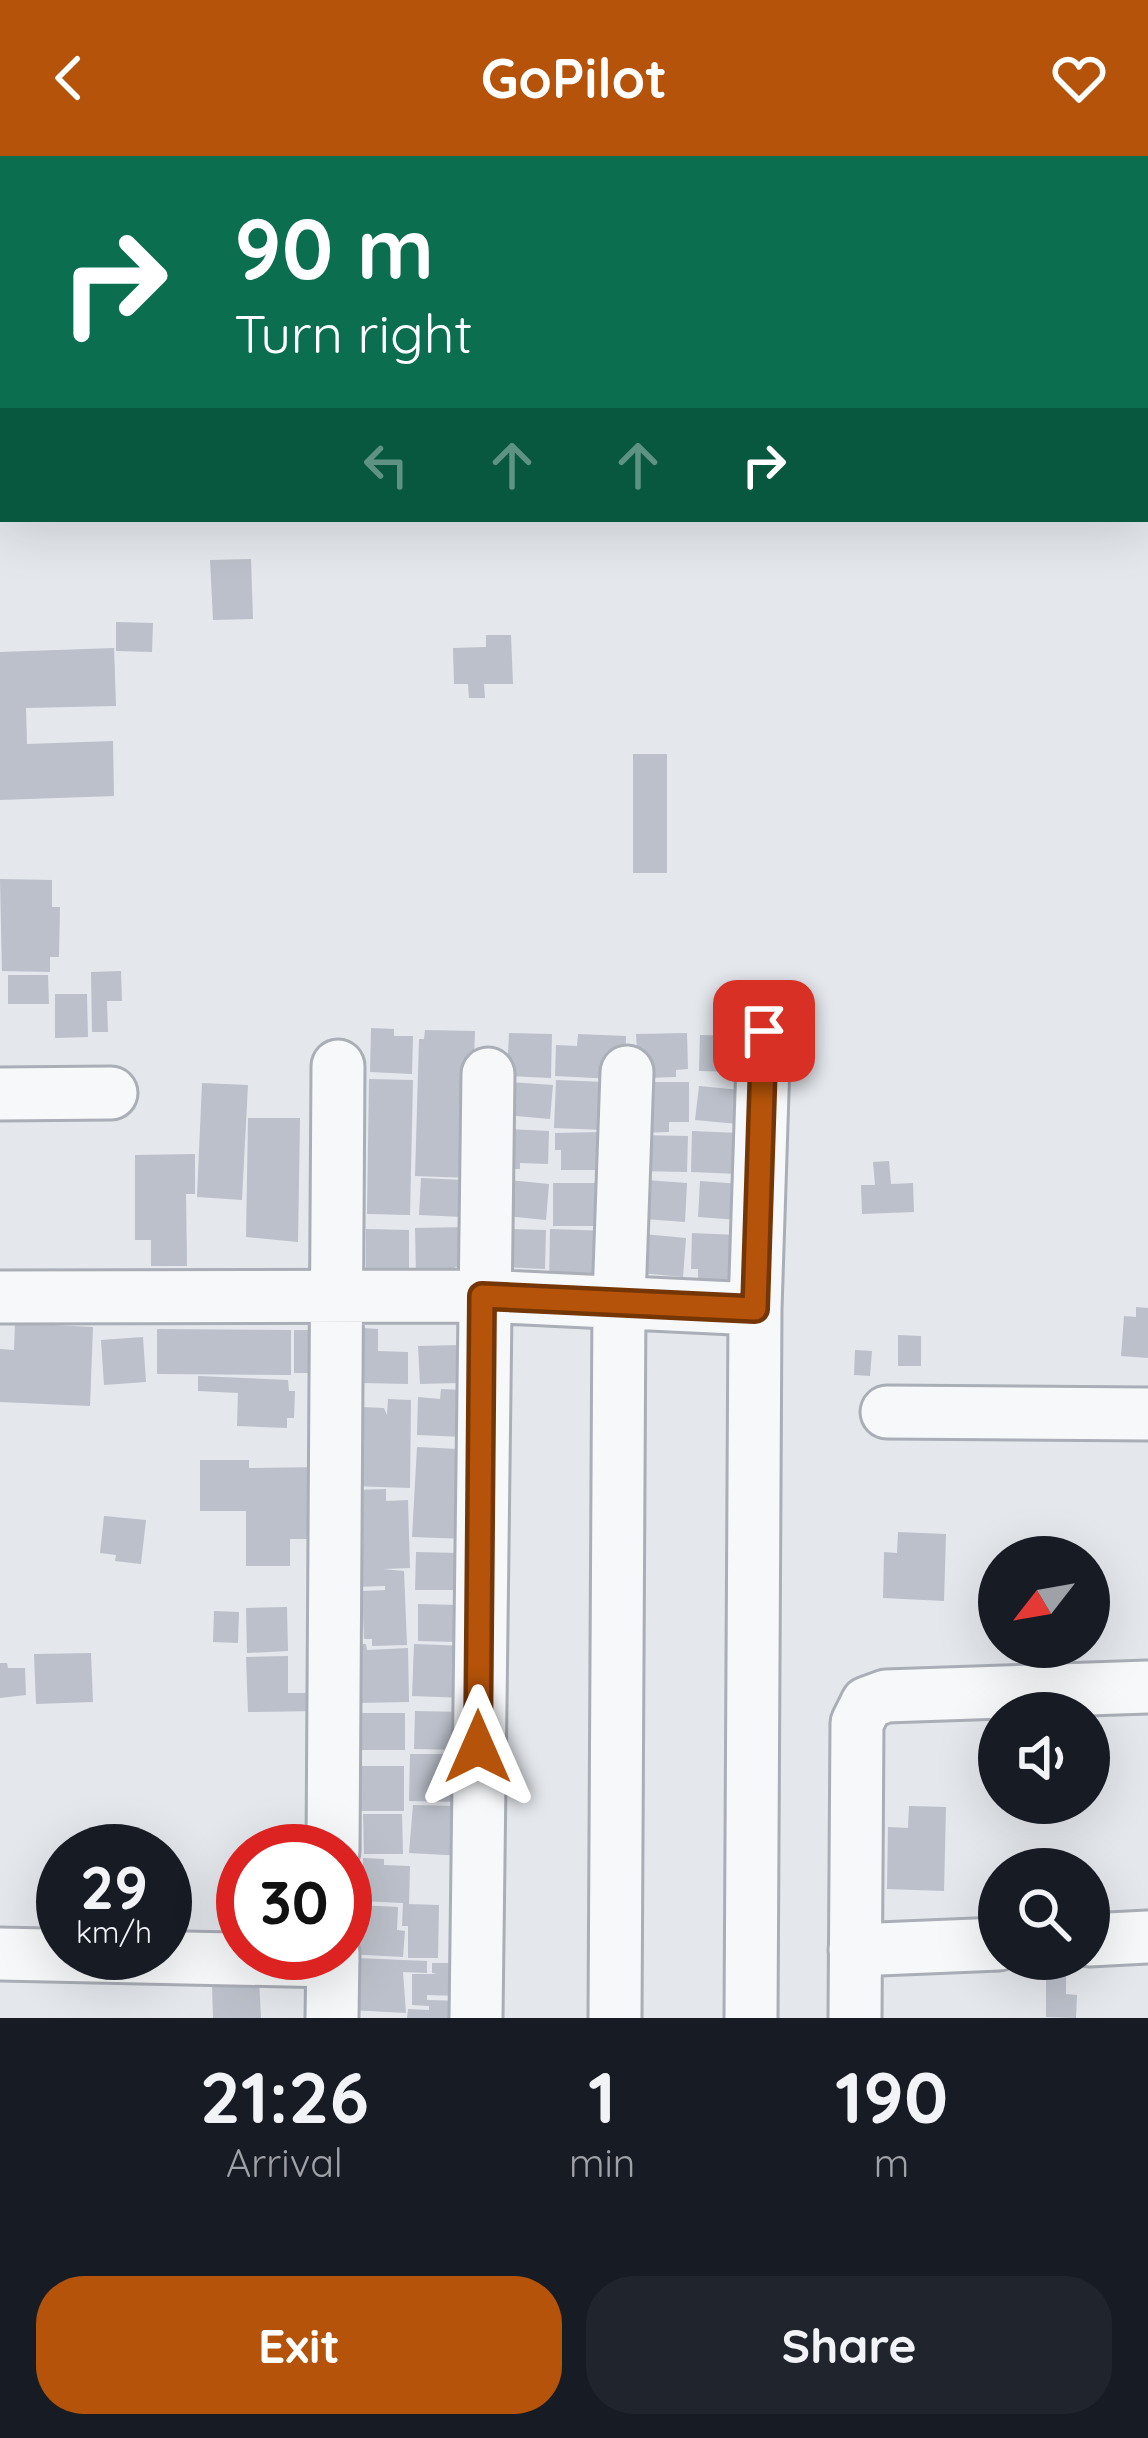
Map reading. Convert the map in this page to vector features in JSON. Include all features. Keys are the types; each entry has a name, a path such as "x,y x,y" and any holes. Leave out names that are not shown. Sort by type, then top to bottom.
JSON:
{"street":[{"path":"751,2018 755,1309 764,1031"},
{"path":"333,1824 338,1066"},
{"path":"615,2018 619,1300 627,1072"},
{"path":"476,2018 488,1074"},
{"path":"0,1094 111,1093"},
{"path":"0,1297 482,1296 755,1309"},
{"path":"887,1412 1148,1414"},
{"path":"855,2018 856,1723 867,1703 886,1696 1148,1687"},
{"path":"1110,1939 1148,1937"},
{"path":"854,1950 978,1945"},
{"path":"0,1954 216,1956"},
{"path":"332,2018 333,1980"}],"building":[{"path":"251,559 253,619 213,620 210,560"},
{"path":"116,622 153,623 152,652 116,651"},
{"path":"486,635 511,635 513,684 484,684 485,698 469,698 468,684 454,684 453,648 486,647"},
{"path":"114,648 116,706 26,708 27,744 113,741 114,796 0,800 0,652"},
{"path":"633,754 667,754 667,873 633,873"},
{"path":"0,879 52,880 52,907 60,907 59,957 50,957 50,972 2,971"},
{"path":"121,971 122,1001 107,1001 108,1032 92,1032 91,972"},
{"path":"8,975 48,975 49,1004 8,1004"},
{"path":"55,994 87,994 88,1037 55,1038"},
{"path":"371,1028 413,1036 412,1074 370,1072"},
{"path":"425,1030 475,1031 470,1178 415,1176 419,1039 424,1039"},
{"path":"509,1033 552,1034 551,1078 507,1076"},
{"path":"687,1033 688,1069 676,1070 676,1077 646,1078 638,1069 636,1034"},
{"path":"578,1034 626,1036 625,1065 613,1079 555,1076 556,1045 577,1046"},
{"path":"700,1035 741,1036 739,1072 699,1071"},
{"path":"369,1079 413,1080 410,1215 367,1214"},
{"path":"556,1080 605,1082 603,1130 554,1128"},
{"path":"509,1082 553,1085 550,1119 506,1115"},
{"path":"637,1082 689,1082 689,1122 669,1122 669,1132 637,1133"},
{"path":"202,1083 248,1085 242,1200 197,1197"},
{"path":"699,1086 741,1090 738,1124 695,1120"},
{"path":"248,1118 300,1118 298,1242 246,1237"},
{"path":"506,1129 549,1131 548,1164 520,1163 520,1169 505,1169"},
{"path":"692,1131 739,1133 739,1174 691,1172"},
{"path":"602,1132 602,1170 561,1170 555,1133"},
{"path":"638,1135 688,1136 687,1172 638,1171"},
{"path":"195,1154 195,1194 186,1194 187,1266 151,1266 151,1240 135,1240 135,1155"},
{"path":"889,1161 891,1184 913,1183 914,1212 862,1214 861,1185 875,1185 873,1162"},
{"path":"421,1178 464,1180 463,1217 419,1215"},
{"path":"509,1180 549,1184 546,1220 506,1216"},
{"path":"646,1180 687,1183 685,1222 644,1219"},
{"path":"700,1181 741,1184 739,1220 698,1217"},
{"path":"553,1183 608,1183 609,1226 553,1226"},
{"path":"467,1227 467,1267 455,1267 455,1275 416,1276 415,1228"},
{"path":"366,1229 409,1230 409,1275 366,1275"},
{"path":"506,1229 546,1230 545,1269 505,1267"},
{"path":"550,1229 611,1231 609,1276 583,1275 583,1288 549,1287"},
{"path":"692,1233 738,1235 731,1286 698,1285 698,1269 691,1269"},
{"path":"643,1234 686,1238 683,1277 640,1273"},
{"path":"1136,1307 1148,1308 1148,1358 1121,1356 1124,1316 1136,1317"},
{"path":"15,1323 93,1327 90,1406 0,1402 0,1349 14,1350"},
{"path":"363,1328 378,1329 378,1351 408,1352 408,1384 363,1383"},
{"path":"157,1329 291,1330 291,1375 157,1374"},
{"path":"294,1330 310,1330 311,1354 323,1354 323,1373 294,1373"},
{"path":"898,1335 921,1336 921,1366 898,1366"},
{"path":"143,1337 146,1382 104,1385 101,1340"},
{"path":"459,1345 460,1383 420,1384 418,1346"},
{"path":"855,1350 872,1351 870,1376 854,1375"},
{"path":"198,1376 288,1380 289,1391 295,1391 294,1418 287,1418 287,1428 237,1426 238,1393 198,1391"},
{"path":"441,1389 465,1390 464,1437 417,1435 418,1397 440,1399"},
{"path":"388,1399 411,1400 410,1488 351,1486 361,1407 384,1408 387,1415"},
{"path":"417,1447 459,1449 467,1539 412,1537"},
{"path":"200,1460 249,1460 249,1468 319,1467 319,1539 290,1539 290,1566 246,1566 246,1511 200,1511"},
{"path":"386,1489 386,1501 408,1500 410,1568 383,1569 404,1571 407,1645 372,1646 372,1639 364,1639 362,1591 385,1590 385,1586 354,1587 351,1490"},
{"path":"104,1516 146,1520 141,1564 115,1561 116,1555 100,1553"},
{"path":"898,1532 946,1534 944,1601 883,1598 884,1552 897,1553"},
{"path":"416,1552 459,1553 458,1590 415,1590"},
{"path":"418,1604 458,1605 457,1642 418,1641"},
{"path":"287,1607 288,1651 247,1653 246,1608"},
{"path":"214,1611 239,1612 238,1643 213,1642"},
{"path":"353,1644 366,1644 367,1650 408,1648 409,1702 355,1703"},
{"path":"414,1644 467,1646 466,1698 412,1696"},
{"path":"91,1653 93,1702 36,1704 34,1654"},
{"path":"288,1656 288,1693 320,1693 320,1711 248,1712 246,1657"},
{"path":"0,1663 25,1668 26,1695 0,1698"},
{"path":"415,1711 465,1712 464,1750 414,1749"},
{"path":"354,1713 405,1713 405,1750 355,1750"},
{"path":"410,1754 445,1754 445,1763 458,1764 463,1802 409,1801"},
{"path":"361,1766 404,1766 404,1811 361,1811"},
{"path":"413,1805 453,1806 453,1812 465,1812 464,1856 409,1853"},
{"path":"909,1806 946,1807 944,1891 887,1889 888,1827 908,1828"},
{"path":"363,1814 402,1814 403,1854 372,1854 372,1824 363,1824"},
{"path":"372,1858 384,1859 384,1865 410,1866 409,1904 439,1905 438,1958 408,1958 403,1903 372,1901"},
{"path":"372,1906 398,1907 397,1930 405,1931 403,1957 372,1955"},
{"path":"372,1959 427,1961 427,1973 403,1972 406,2013 350,2010 354,1980 372,1980"},
{"path":"432,1963 459,1963 459,1996 427,1995 427,2000 464,2001 463,2018 407,2018 408,2009 429,2010 429,2006 412,2005 412,1974 437,1974 432,1973"},
{"path":"259,1980 261,2018 213,2018 212,1985"},
{"path":"1046,1980 1066,1980 1066,1994 1077,1995 1076,2018 1046,2017"}],"route":[{"path":"478,1747 482,1296 755,1309 764,1031"}]}
